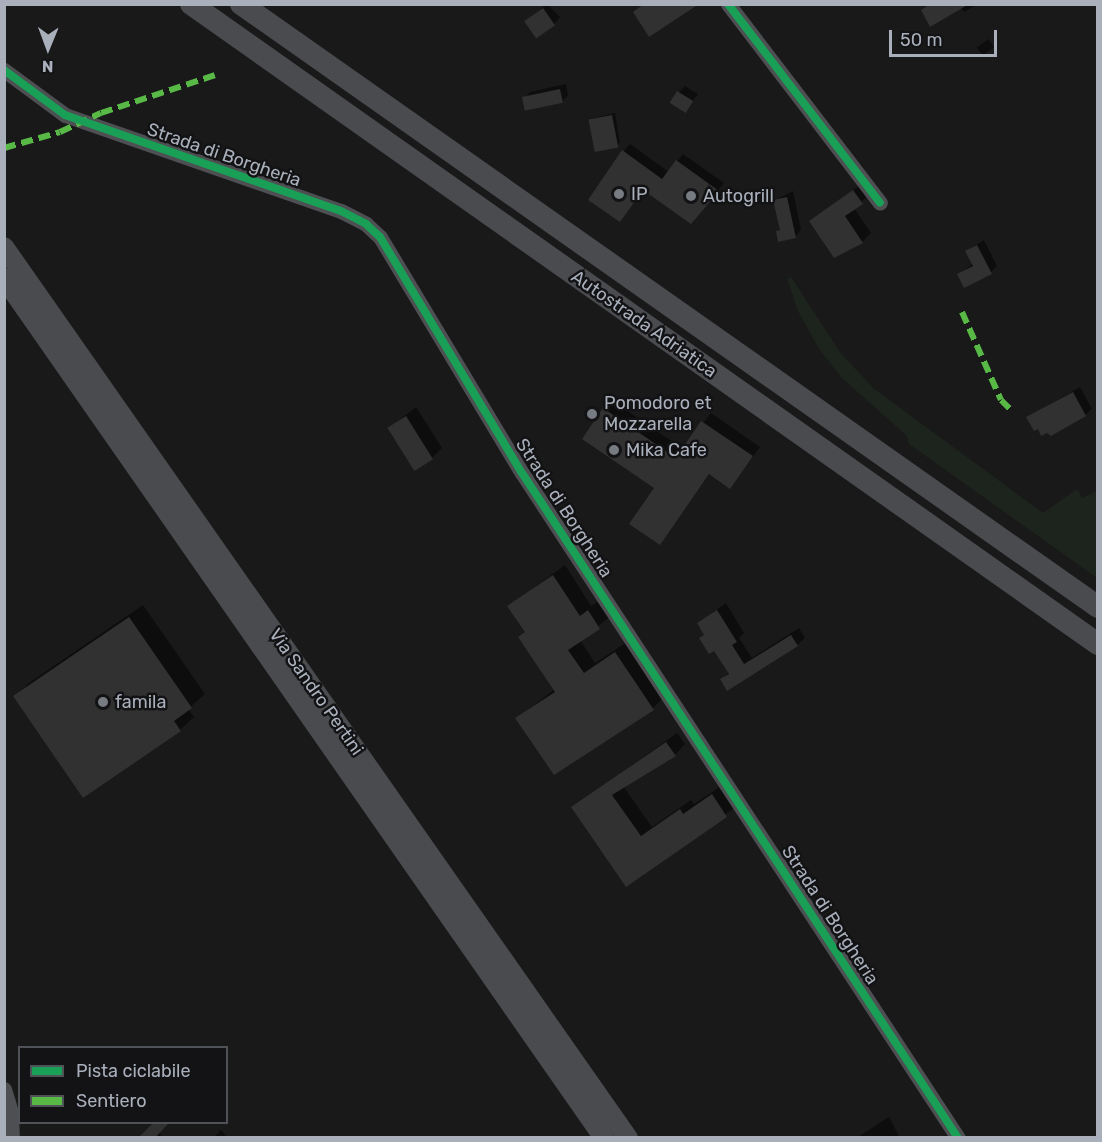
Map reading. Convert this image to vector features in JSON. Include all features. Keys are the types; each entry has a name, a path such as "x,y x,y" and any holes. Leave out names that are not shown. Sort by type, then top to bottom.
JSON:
{"highway":[{"name":"Autostrada Adriatica","path":"191,4 1098,644"},
{"name":"Autostrada Adriatica","path":"241,4 1098,607"}],"main road":[{"name":"Via Sandro Pertini","path":"4,247 628,1137"},
{"name":"Via Sandro Pertini","path":"4,278 604,1137"}],"street":[{"path":"728,4 880,203"},
{"name":"Strada di Borgheria","path":"4,70 65,115 341,211 366,224 380,237 522,473 958,1137"},
{"path":"4,1089 11,1112 12,1137"}],"shaded area":[{"path":"791,277 840,352 873,388 1043,513 1077,489 1082,498 1097,491 1097,578 909,444 907,436 842,378 819,349 798,311 787,279"}],"building":[{"path":"644,4 699,4 649,37 633,12"},
{"path":"930,4 969,4 930,27 921,10"},
{"path":"543,8 555,25 536,38 524,21"},
{"path":"560,89 563,103 525,111 522,97"},
{"path":"677,91 693,101 686,113 670,103"},
{"path":"612,115 618,147 595,152 588,120"},
{"path":"622,150 662,179 676,160 719,191 691,224 643,190 620,222 588,200"},
{"path":"853,190 863,204 845,216 863,243 834,258 809,221"},
{"path":"787,197 796,238 778,242 776,231 780,230 773,200"},
{"path":"977,245 992,274 964,288 957,274 973,266 965,251"},
{"path":"1073,392 1086,416 1051,436 1047,433 1041,436 1038,429 1034,431 1026,417"},
{"path":"603,408 676,458 701,421 753,456 730,489 709,474 660,545 629,524 654,488 582,439"},
{"path":"406,416 433,459 414,471 387,428"},
{"path":"553,575 580,616 588,610 600,629 568,650 584,673 615,652 654,710 554,775 515,718 555,692 518,637 525,632 507,606"},
{"path":"717,610 737,642 732,645 744,664 791,635 798,646 727,691 720,679 729,674 714,651 709,654 699,638 704,635 697,623"},
{"name":"famila","path":"129,617 192,708 174,721 181,731 83,798 13,696"},
{"path":"666,742 676,756 612,795 641,836 680,809 683,814 712,794 727,817 626,887 571,807"},
{"path":"152,1124 168,1124 156,1137 139,1137"}],"marked path":[{"path":"4,148 60,132 101,113 215,75"},
{"path":"962,312 1001,400 1011,410"}],"cycle path":[{"path":"728,4 880,203"},
{"path":"4,70 65,115 341,211 366,224 380,237 522,473 958,1138"}],"place":[{"name":"IP","path":"619,194"},
{"name":"Autogrill","path":"691,196"},
{"name":"Pomodoro et Mozzarella","path":"592,414"},
{"name":"Mika Cafe","path":"614,450"},
{"name":"famila","path":"103,702"}]}
